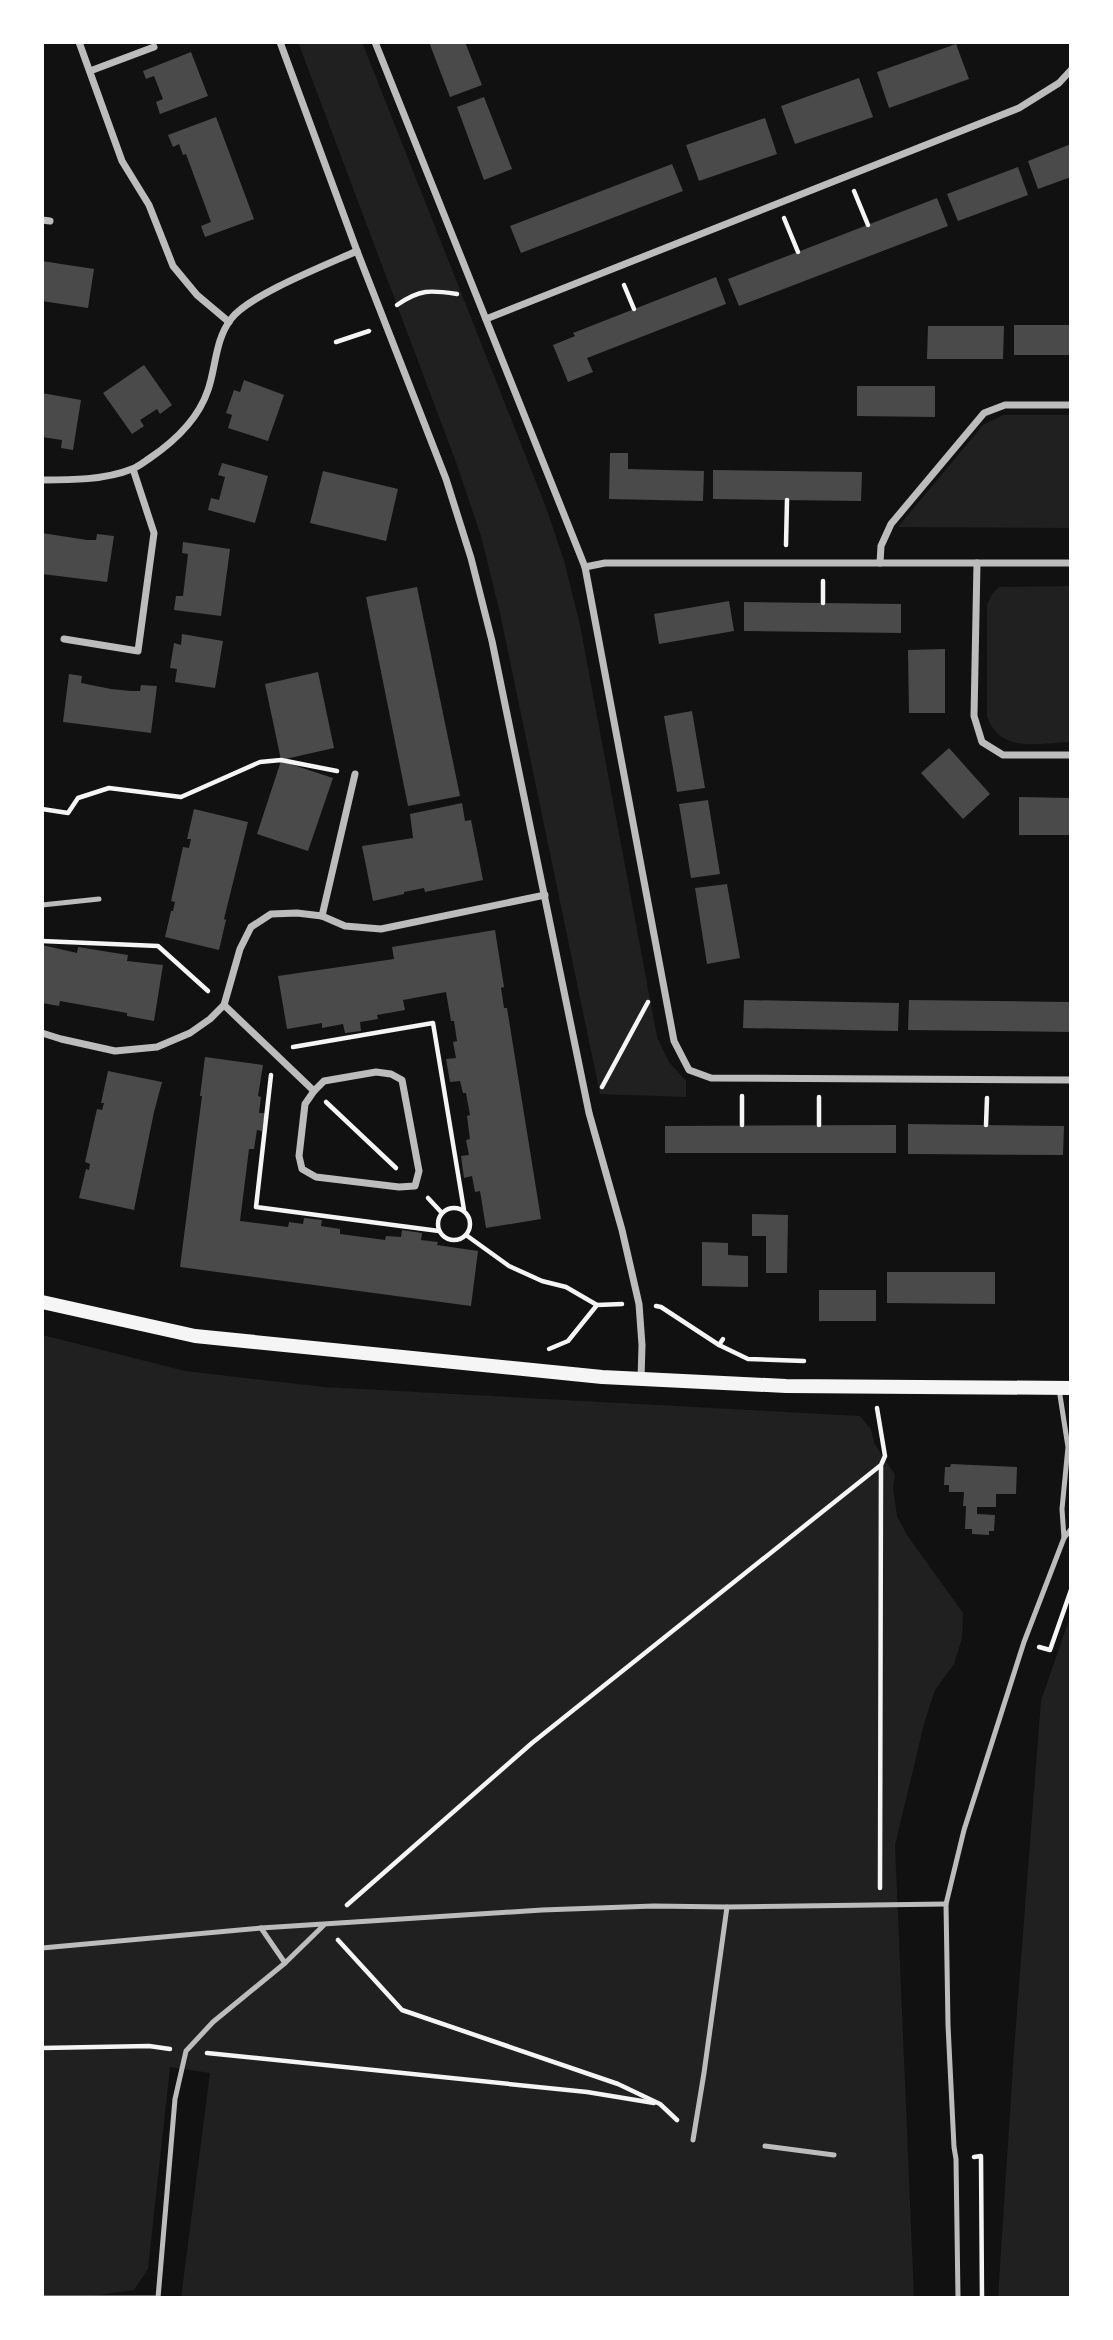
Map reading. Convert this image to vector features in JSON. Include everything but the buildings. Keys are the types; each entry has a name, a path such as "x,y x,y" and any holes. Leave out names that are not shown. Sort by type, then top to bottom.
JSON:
{"main road":[{"path":"42,1302 195,1336 571,1374 786,1385 1065,1388"}],"street":[{"path":"79,42 122,161 149,205 173,266 197,295 229,322"},
{"path":"280,42 385,325 446,479 471,558 492,641 589,1113 639,1304 641,1379"},
{"path":"376,42 585,567 674,1041 689,1070 711,1078 1071,1080"},
{"path":"90,71 154,47"},
{"path":"486,319 1019,108 1059,83 1071,70"},
{"path":"42,481 82,480 133,469 168,446 193,421 208,390 215,355 229,322 237,312 272,290 357,251"},
{"path":"880,563 881,546 891,524 984,413 1005,405 1071,405"},
{"path":"64,639 138,652 155,533 133,469"},
{"path":"585,567 605,563 1071,563"},
{"path":"976,563 974,716 982,742 1003,755 1071,755"},
{"path":"322,916 355,774"},
{"path":"42,1033 115,1051 157,1047 190,1033 224,1005 240,948 251,927 271,914 322,916 345,926 381,929 545,895"},
{"path":"224,1005 314,1091"},
{"path":"376,1072 391,1074 402,1080 419,1171 415,1186 399,1187 316,1177 302,1169 299,1156 305,1104 324,1081 376,1072"}],"lane":[{"path":"42,905 99,899"},
{"path":"1065,1388 1068,1447 1062,1509 1068,1538"},
{"path":"958,2298 956,2159 947,2025 946,1904 964,1830 1024,1642 1071,1529"},
{"path":"42,1948 261,1928 554,1909 946,1904"},
{"path":"693,2140 727,1908"},
{"path":"42,2298 158,2298 175,2099 186,2051 212,2022 285,1963 324,1924"},
{"path":"261,1928 285,1963"},
{"path":"765,2146 834,2155"}],"path":[{"path":"848,177 868,225"},
{"path":"779,205 798,252"},
{"path":"617,268 634,309"},
{"path":"382,316 419,292 433,290 460,294 474,289"},
{"path":"337,342 385,325"},
{"path":"786,563 787,500"},
{"path":"42,809 68,813 78,798 109,788 181,797 260,762 281,760 355,774"},
{"path":"42,941 158,946 224,1005"},
{"path":"589,1113 662,977"},
{"path":"433,1023 464,1210 471,1222 466,1235 454,1240 439,1231 256,1207 271,1071 280,1059 291,1047 433,1023"},
{"path":"314,1091 442,1213"},
{"path":"742,1096 742,1125"},
{"path":"819,1096 819,1125"},
{"path":"986,1125 987,1098"},
{"path":"439,1231 438,1221 442,1213 456,1207 464,1210"},
{"path":"466,1235 509,1266 542,1281 566,1287 597,1305 639,1304 661,1307 719,1345 748,1359"},
{"path":"546,1350 568,1341 597,1305"},
{"path":"719,1345 723,1339"},
{"path":"878,1417 885,1456 881,1465 880,1905"},
{"path":"693,2140 676,2118 660,2105 618,2084 402,2010 324,1924 532,1743 881,1465"},
{"path":"42,2048 149,2046 587,2092 660,2105"},
{"path":"956,2159 981,2156 982,2298"}],"shaded area":[{"path":"298,42 362,42 547,510 564,561 580,625 657,1037 669,1062 686,1081 686,1097 600,1094 500,613 481,536 456,462"},
{"path":"1003,415 1071,415 1071,528 898,527 983,425"},
{"path":"1071,586 1071,742 1021,744 1010,741 993,728 987,716 987,605 999,587"},
{"path":"42,1335 185,1371 324,1387 860,1416 871,1429 874,1443 895,1475 893,1488 897,1516 907,1535 963,1613 962,1638 954,1664 935,1690 925,1720 895,1845 914,2298 181,2298 210,2073 170,2067 148,2269 134,2290 91,2296 42,2296"},
{"path":"1071,1614 1071,2298 998,2298 1041,1701"}]}
